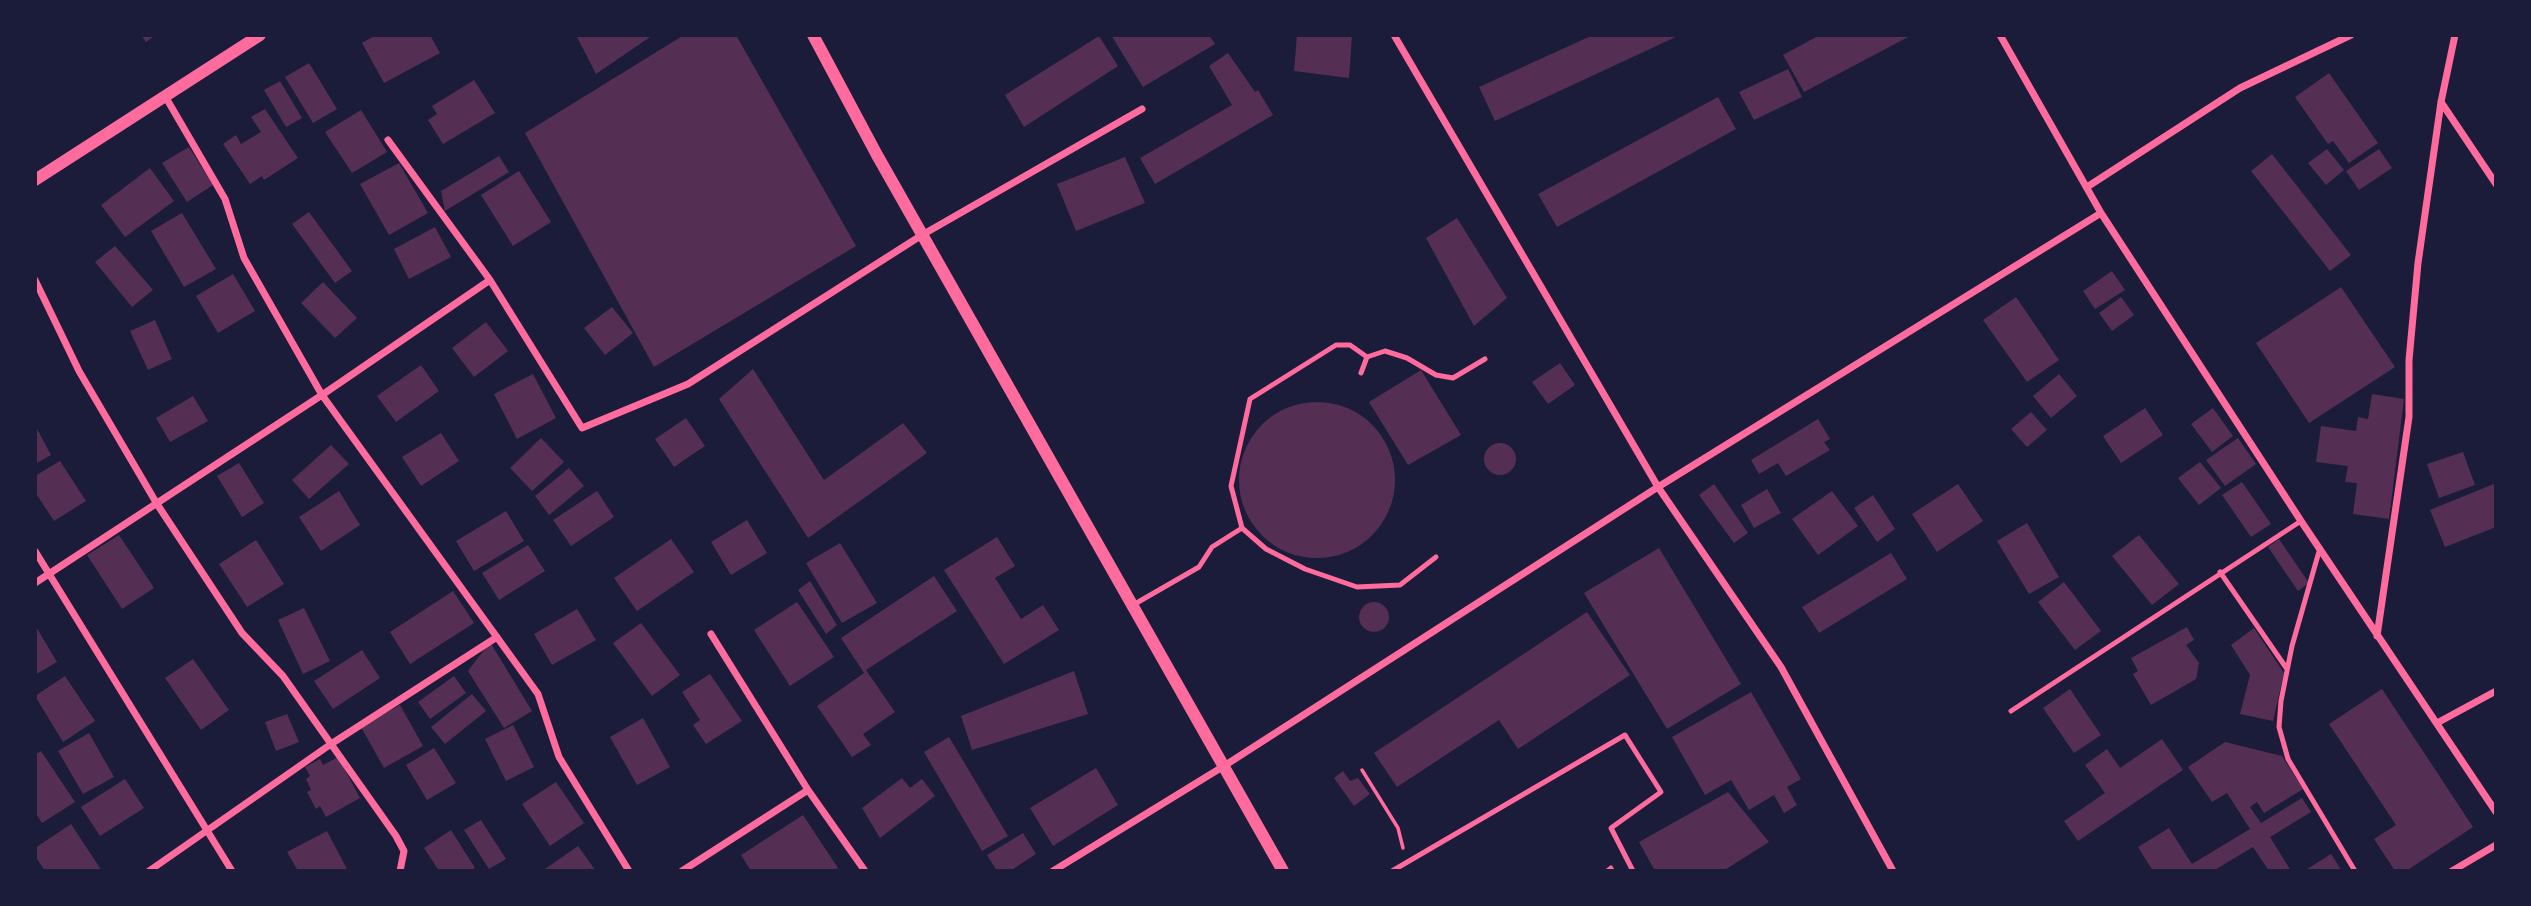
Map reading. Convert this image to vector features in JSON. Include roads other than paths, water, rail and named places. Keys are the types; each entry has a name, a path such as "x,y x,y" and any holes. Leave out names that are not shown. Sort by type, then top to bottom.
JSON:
{"street":[{"path":"35,180 260,35"},
{"path":"813,35 922,234 1283,871"},
{"path":"1394,35 1658,487 1781,667 1893,871"},
{"path":"2000,35 2101,213 2301,521 2496,812"},
{"path":"2087,187 2240,88 2351,35"},
{"path":"2377,636 2409,416 2409,360 2418,262 2441,102 2455,35"},
{"path":"164,96 225,200 244,258 322,395 538,694 559,757 629,871"},
{"path":"2441,102 2496,184"},
{"path":"388,140 490,280 582,428 688,383 922,234 1142,109"},
{"path":"1053,871 1224,766 1658,487 2101,213"},
{"path":"35,280 79,372 156,504 242,633 283,676 396,836 404,850 400,871"},
{"path":"35,583 322,395 490,280"},
{"path":"35,551 232,871"},
{"path":"711,634 808,790 865,871"},
{"path":"149,871 331,744 497,637"},
{"path":"2437,723 2496,691"},
{"path":"682,871 808,790"},
{"path":"2452,871 2496,845"}],"lane":[{"path":"1367,357 1350,345 1336,345 1250,399 1231,486 1242,528 1276,554 1305,569 1357,587 1400,585 1436,557"},
{"path":"1360,373 1367,357 1385,351 1407,358 1436,375 1453,378 1485,359"},
{"path":"2011,711 2301,521"},
{"path":"1133,605 1199,567 1212,547 1242,528"},
{"path":"2320,548 2287,669 2279,727 2288,758 2355,871"},
{"path":"2220,572 2287,669"},
{"path":"1392,871 1625,735 1661,792 1611,828 1633,871"}]}
